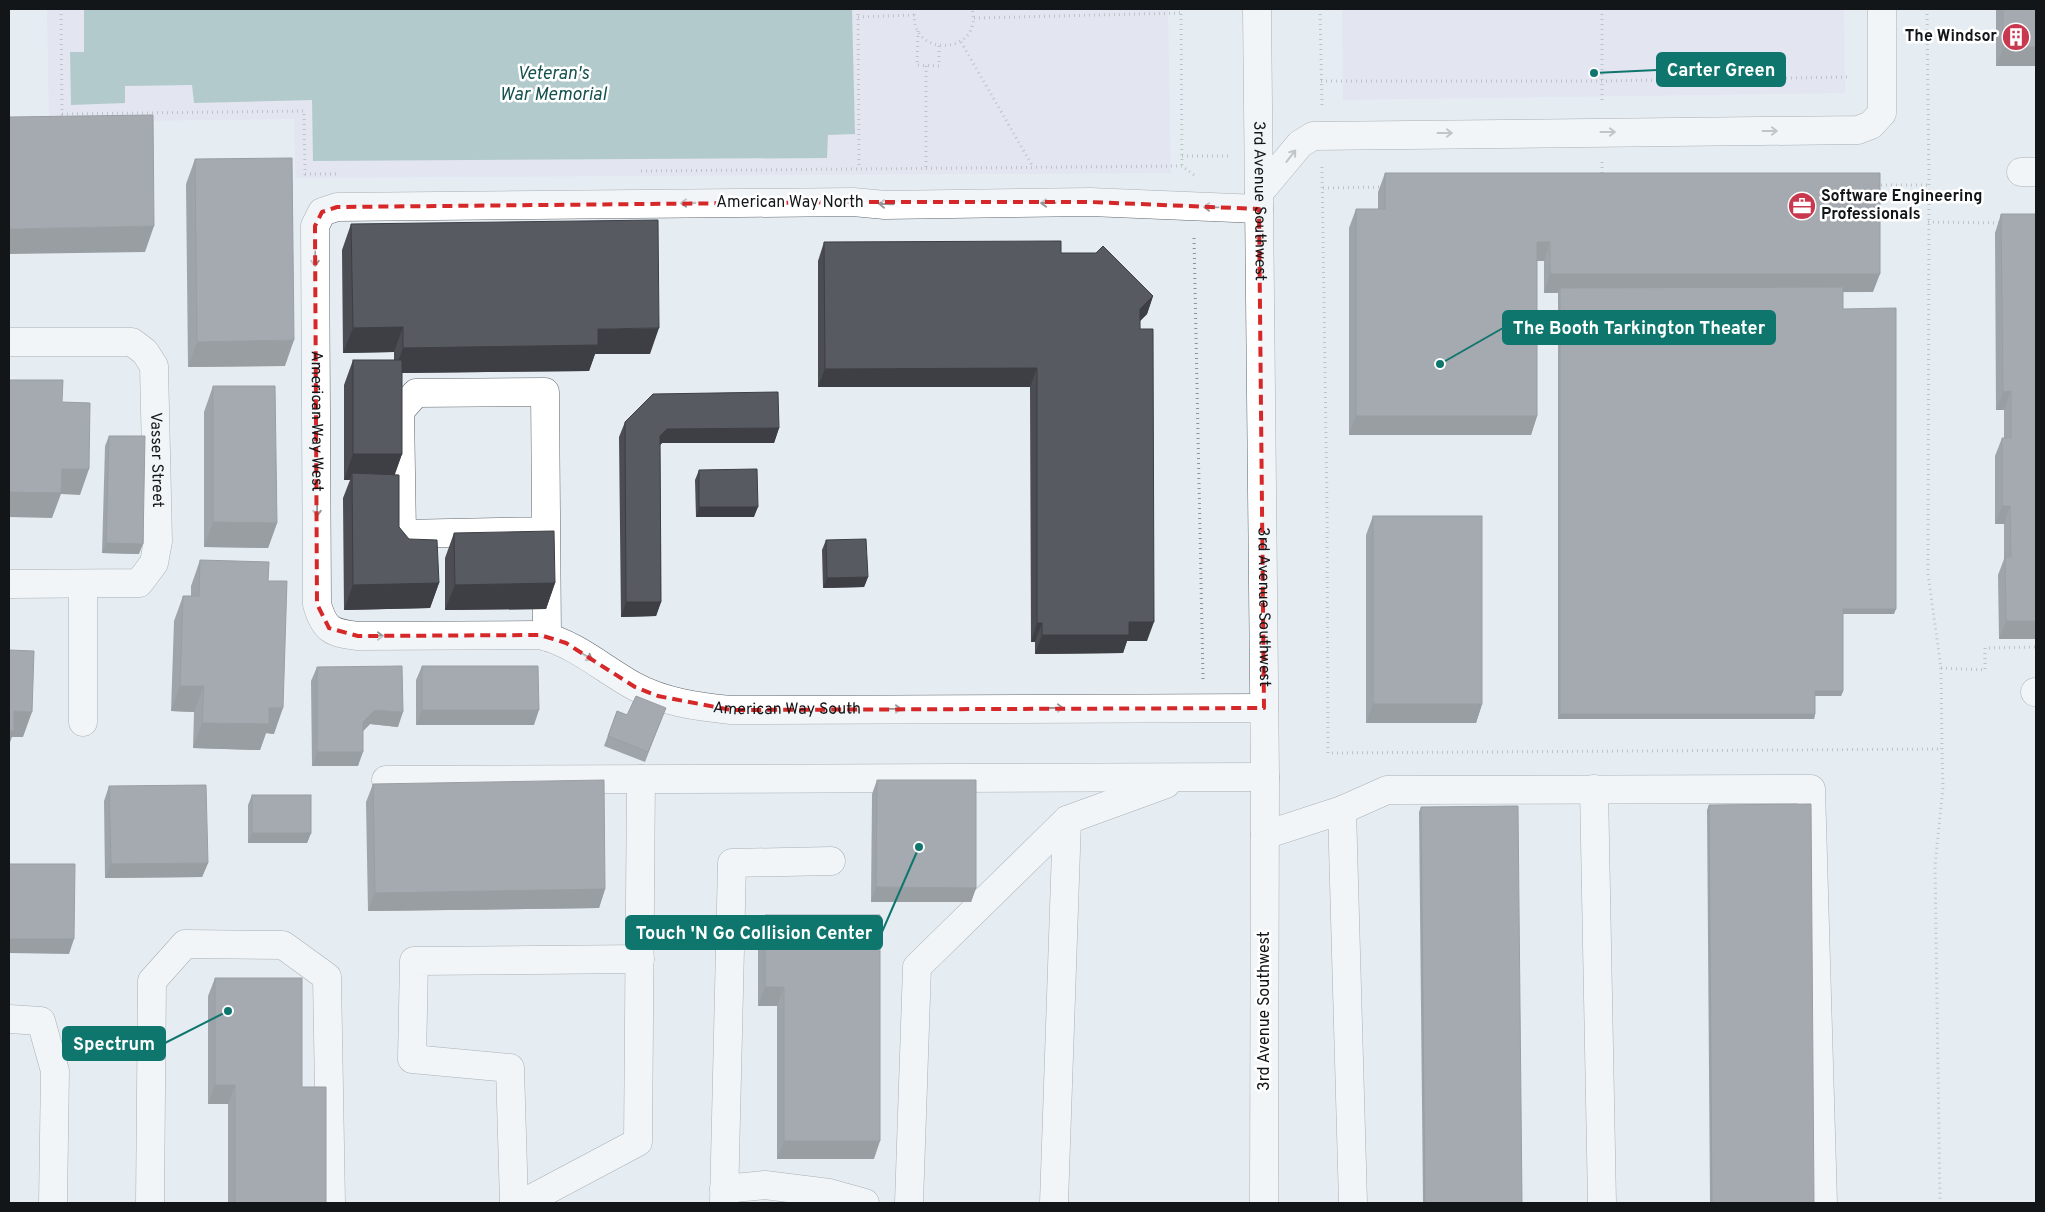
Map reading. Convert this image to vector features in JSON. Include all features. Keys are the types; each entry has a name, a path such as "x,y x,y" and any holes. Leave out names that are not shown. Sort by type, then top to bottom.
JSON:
{"street":[{"name":"3rd Avenue Southwest","path":"1257,9 1265,777 1264,1203"},
{"path":"1259,201 1300,144 1313,136 1858,130 1871,124 1882,113 1882,9"},
{"name":"American Way North","path":"322,212 337,207 843,202 886,205 1090,202 1198,207 1259,201"},
{"name":"American Way West","path":"322,212 315,226 317,604 321,618 328,628"},
{"name":"Vasser Street","path":"9,342 132,342 146,352 154,366 158,541 154,563 139,584 84,584"},
{"path":"546,531 402,534 400,411 416,393 545,392 547,637"},
{"path":"9,584 84,584 83,722"},
{"name":"American Way South","path":"328,628 341,634 358,636 540,635 566,643 635,687 658,696 702,707 731,710 1264,708"},
{"path":"909,1203 917,967 1067,820 1186,777"},
{"path":"386,780 1265,777"},
{"path":"523,1203 638,1142 641,779"},
{"path":"1265,835 1342,810 1387,790 1811,788 1823,1203"},
{"path":"1594,789 1602,1203"},
{"path":"1342,810 1353,1203"},
{"path":"1054,1203 1067,820"},
{"path":"832,861 732,863 724,1196 765,1185 828,1193 865,1203"},
{"path":"150,1203 152,981 185,944 283,945 327,977 331,1203"},
{"path":"514,1203 510,1068 412,1059 414,961 640,958"},
{"path":"9,1019 41,1021 55,1071 53,1203"}],"path":[{"path":"61,9 62,114 304,111 304,174 344,174"},
{"path":"858,9 859,168"},
{"path":"915,9 914,15 918,30 917,65 939,66 939,46"},
{"path":"918,30 926,41 939,46 950,46 961,42 970,31 974,18 972,9"},
{"path":"1320,9 1327,507 1328,753 1942,749"},
{"path":"1927,9 1929,185 1928,574 1941,668 1943,788 1935,866 1940,1203"},
{"path":"974,18 1181,11 1182,166"},
{"path":"858,16 914,15"},
{"path":"961,42 1033,167"},
{"path":"926,66 926,168"},
{"path":"1321,81 1602,81 1855,77"},
{"path":"1182,156 1222,156"},
{"path":"632,171 1182,166 1196,176 1198,207 1193,245 1204,707"},
{"path":"1870,185 1929,185"},
{"path":"1322,188 1382,187"},
{"path":"1928,222 2007,223"},
{"path":"1941,668 1985,670 1984,648 2036,647"}],"highlighted area":[{"path":"853,202 1090,202 1259,209 1264,708 731,710 658,696 635,687 566,643 540,635 358,636 329,628 317,604 315,226 322,212 337,207"}],"shaded area":[{"path":"47,9 1168,9 1171,173 295,178 294,119 49,122"},
{"path":"1342,9 1844,9 1845,93 1343,100"}],"water":[{"name":"Veteran's War Memorial","path":"84,9 852,9 855,134 828,135 827,158 313,161 312,100 194,103 192,85 125,86 125,103 71,105 70,52 84,52"}],"building":[{"path":"2003,9 2036,9 2036,47 2003,48"},
{"path":"153,115 154,226 9,229 9,117"},
{"path":"292,158 294,340 197,342 195,159"},
{"path":"1385,173 1880,173 1880,274 1550,274 1550,242 1537,242 1537,416 1356,416 1356,209 1385,209"},
{"path":"2001,214 2036,214 2036,621 2006,621 2005,557 2011,557 2010,506 2002,506 2002,438 2011,438 2011,391 2003,392"},
{"path":"658,220 659,328 598,329 598,345 403,348 403,327 353,328 351,224"},
{"path":"1061,241 1061,253 1096,253 1103,246 1153,296 1140,309 1140,329 1153,329 1154,622 1129,622 1129,635 1042,635 1042,623 1037,623 1037,368 825,369 824,242"},
{"path":"1843,287 1843,309 1896,308 1896,609 1843,609 1843,691 1815,691 1815,714 1560,714 1560,288"},
{"path":"353,360 402,360 402,454 353,454"},
{"path":"9,380 63,380 62,402 90,403 89,469 62,469 61,493 9,492"},
{"path":"213,386 275,386 277,523 213,522"},
{"path":"778,392 779,428 667,429 660,436 661,602 626,602 625,422 653,394"},
{"path":"109,436 145,436 143,544 106,543"},
{"path":"757,469 758,507 699,507 699,470"},
{"path":"352,473 399,475 399,527 409,539 437,540 439,583 353,585"},
{"path":"1373,516 1482,516 1482,704 1373,704"},
{"path":"554,531 555,583 455,585 454,533"},
{"path":"866,539 868,577 827,578 826,540"},
{"path":"200,560 269,562 268,581 287,581 283,708 269,708 269,724 202,723 204,686 180,686 183,596 199,596"},
{"path":"9,650 34,651 32,712 14,711 14,731 9,731"},
{"path":"402,666 403,712 375,710 363,722 363,752 317,752 317,667"},
{"path":"422,666 538,666 539,710 422,710"},
{"path":"636,696 666,708 648,752 608,736 617,711 627,715"},
{"path":"604,780 605,889 375,893 373,784"},
{"path":"877,780 976,780 976,888 876,887"},
{"path":"206,785 208,863 111,864 109,786"},
{"path":"252,795 311,795 311,833 252,833"},
{"path":"1811,804 1814,1203 1712,1203 1709,805"},
{"path":"1518,806 1522,1203 1425,1203 1421,807"},
{"path":"9,864 75,864 74,939 9,939"},
{"path":"765,915 880,915 880,1141 784,1141 784,987 765,987"},
{"path":"215,978 302,978 302,1087 326,1087 326,1203 235,1203 235,1085 215,1085"}],"place":[{"name":"The Windsor","path":"2016,37"},
{"name":"Carter Green","path":"1594,73"},
{"name":"Software Engineering Professionals","path":"1802,206"},
{"name":"The Booth Tarkington Theater","path":"1440,364"},
{"name":"Touch 'N Go Collision Center","path":"919,847"},
{"name":"Spectrum","path":"228,1011"}]}
